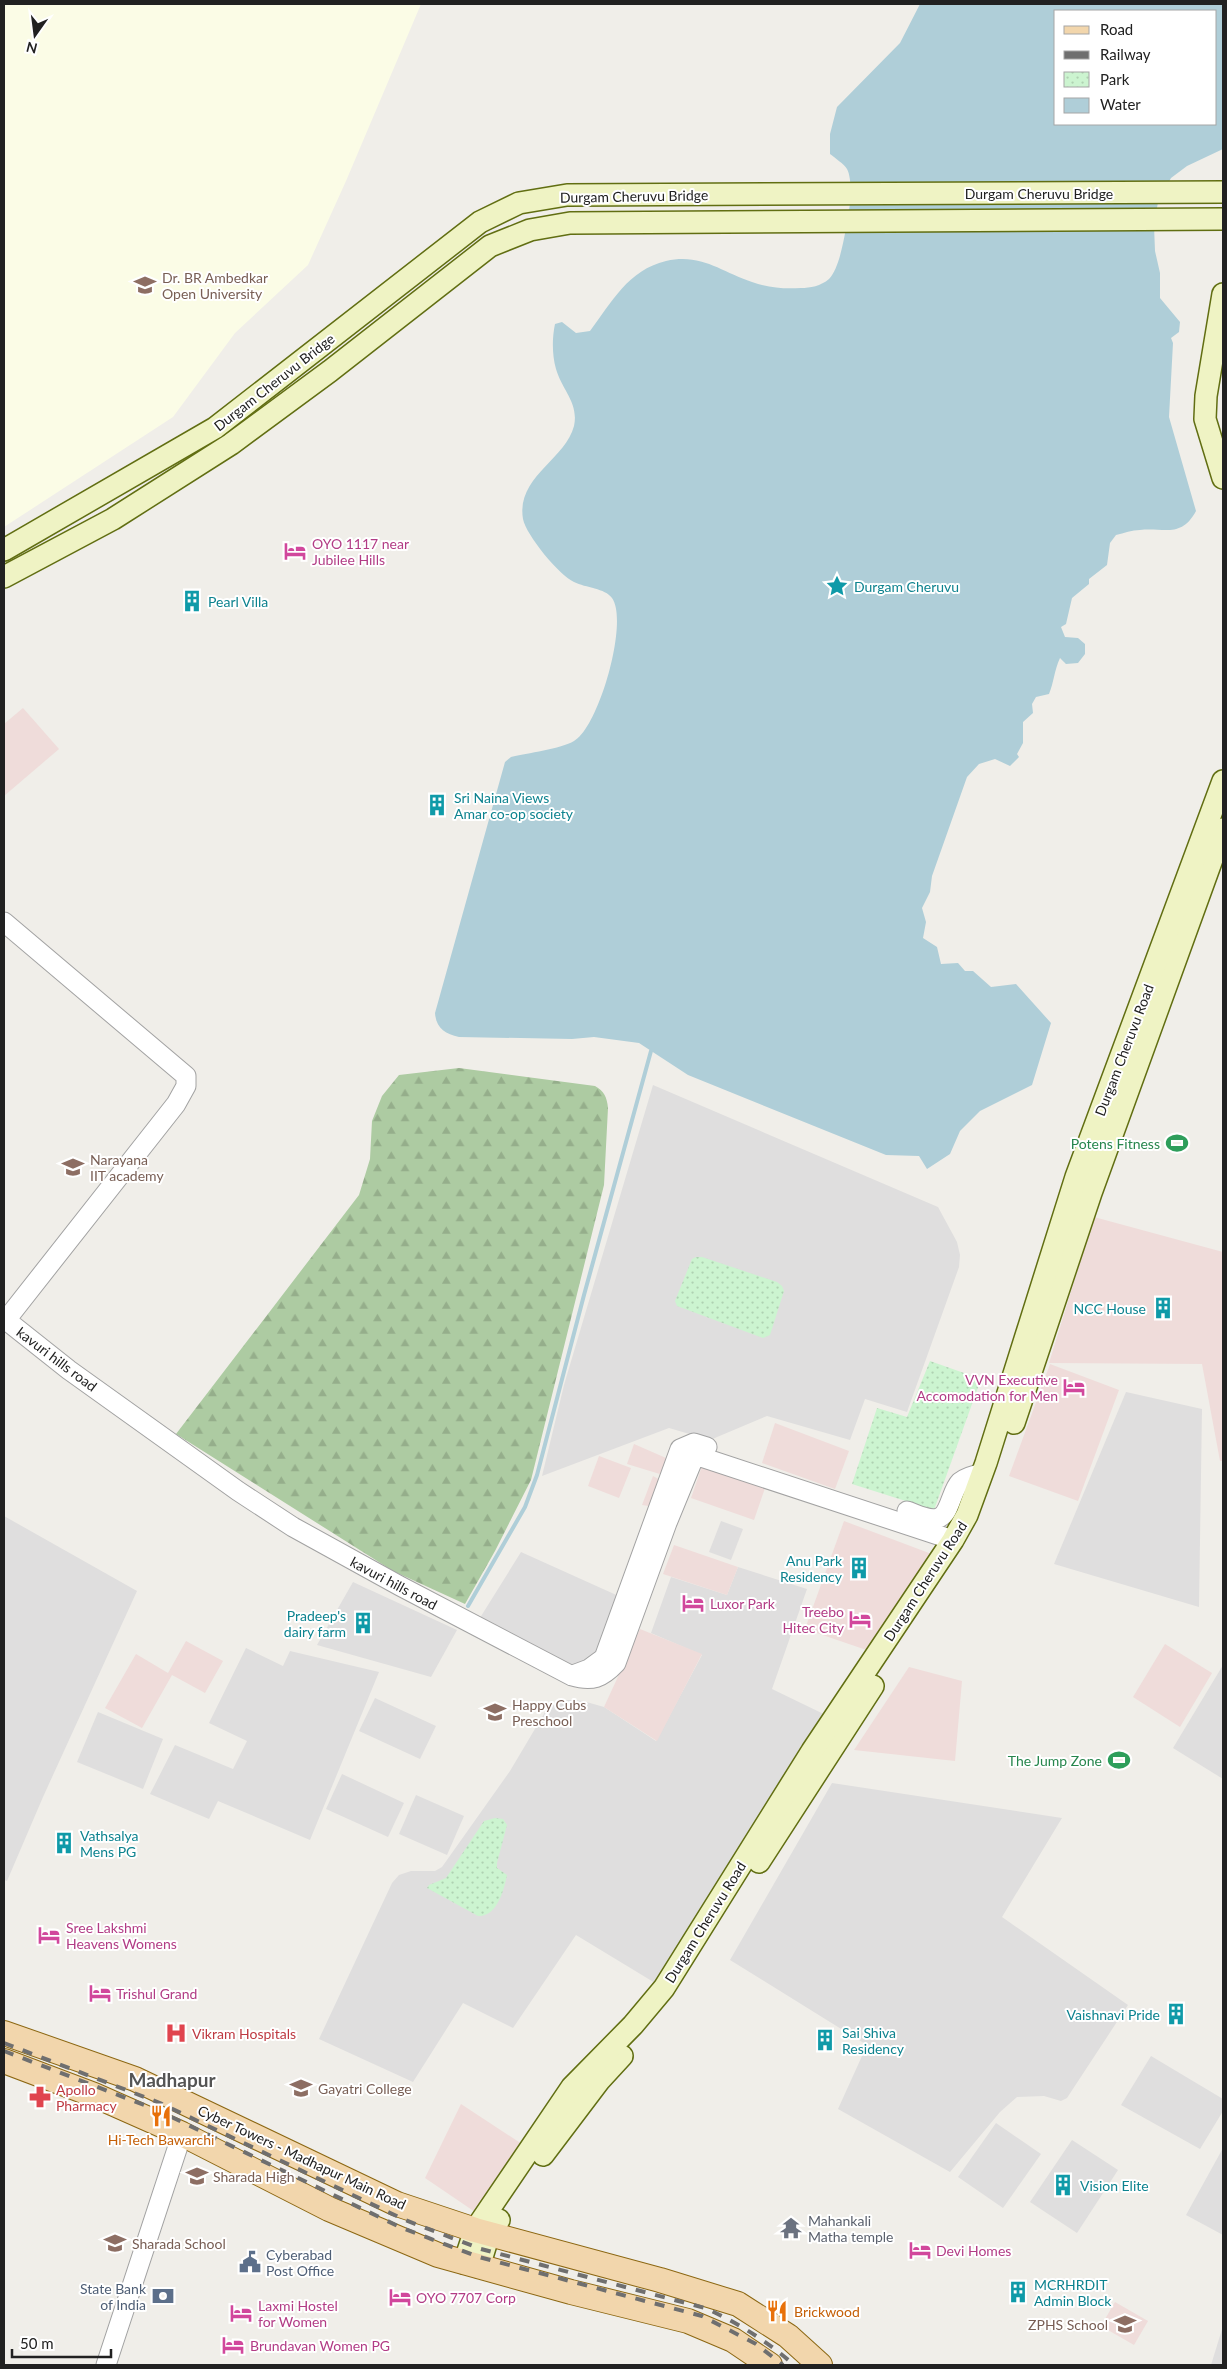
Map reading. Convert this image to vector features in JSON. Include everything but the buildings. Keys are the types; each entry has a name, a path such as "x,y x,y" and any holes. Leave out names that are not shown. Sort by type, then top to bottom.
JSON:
{"main road":[{"name":"Durgam Cheruvu Bridge","path":"4,550 215,428 480,222 519,203 567,195 1223,192"},
{"name":"Durgam Cheruvu Bridge","path":"4,577 113,519 231,444 282,408 484,250 530,230 570,223 1223,219"},
{"path":"1223,294 1206,396 1205,419 1223,478"},
{"path":"4,537 73,502 87,502"},
{"path":"4,592 100,538 113,519"},
{"name":"Durgam Cheruvu Road","path":"960,1536 982,1474 1076,1177 1223,781"},
{"name":"Durgam Cheruvu Road","path":"471,2265 482,2232 572,2087 633,2025 670,1991 960,1536 1003,1454 1094,1184 1223,829"},
{"name":"Cyber Towers - Madhapur Main Road","path":"4,2033 135,2079 397,2204 482,2232 660,2280 738,2304 788,2336 820,2365"},
{"path":"4,2061 94,2095 182,2134 330,2209 384,2234 471,2265 688,2320 733,2340 770,2365"}],"street":[{"name":"kavuri hills road","path":"4,922 186,1076 186,1086 176,1104 6,1320 69,1370 238,1491 342,1556 572,1676"},
{"path":"572,1676 590,1669 604,1658 680,1449 694,1443 936,1519 944,1515 960,1482 970,1476 982,1474"},
{"path":"572,1676 586,1680 596,1679 606,1675 616,1663 667,1524 695,1456 960,1536"},
{"path":"106,2365 182,2134"}],"shaded area":[{"name":"Dr. BR Ambedkar Open University","path":"4,4 421,4 308,265 235,333 173,417 4,527"},
{"path":"23,708 59,749 4,796 4,724"},
{"path":"653,1085 938,1207 957,1242 960,1255 959,1267 907,1412 865,1399 850,1440 767,1416 710,1440 669,1428 542,1476 564,1385"},
{"path":"1094,1217 1223,1252 1223,1461 1220,1461 1202,1364 1049,1363"},
{"path":"1050,1364 1119,1390 1078,1501 1009,1476"},
{"path":"1126,1392 1202,1409 1199,1607 1054,1564"},
{"path":"775,1423 849,1451 835,1489 762,1463"},
{"path":"634,1444 666,1458 663,1475 627,1464"},
{"path":"599,1456 631,1468 619,1498 588,1486"},
{"path":"702,1466 765,1488 754,1520 691,1498"},
{"path":"653,1476 662,1481 655,1507 642,1505"},
{"path":"4,1516 137,1591 43,1797 7,1881 4,1880"},
{"path":"721,1521 743,1529 731,1560 709,1552"},
{"path":"844,1521 937,1556 884,1656 805,1629"},
{"path":"674,1545 738,1567 727,1595 663,1574"},
{"path":"521,1552 623,1598 604,1653 576,1668 478,1621"},
{"path":"738,1567 807,1589 772,1689 834,1719 665,1989 576,1935 513,2028 463,2003 413,2082 319,2039 392,1883 399,1875 411,1871 435,1871 442,1867 510,1771 548,1707 568,1700 583,1701 604,1707 656,1741 702,1655 651,1633 671,1577 727,1595"},
{"path":"353,1582 457,1630 431,1677 317,1645"},
{"path":"640,1629 702,1654 657,1741 604,1707"},
{"path":"186,1641 223,1661 205,1693 172,1675 142,1728 105,1708 136,1654 168,1673"},
{"path":"1165,1644 1212,1673 1180,1727 1133,1697"},
{"path":"246,1648 283,1666 290,1651 379,1672 310,1840 218,1801 209,1819 150,1794 175,1745 233,1769 247,1741 209,1723"},
{"path":"1223,1665 1223,1779 1173,1748"},
{"path":"909,1667 962,1681 955,1761 854,1750"},
{"path":"375,1698 436,1726 420,1759 359,1731"},
{"path":"98,1712 163,1739 143,1789 77,1762"},
{"path":"342,1774 404,1803 388,1837 326,1809"},
{"path":"832,1783 1062,1818 1002,1917 1128,2005 1067,2098 1061,2101 1044,2096 1017,2097 1000,2112 950,2172 838,2109 867,2045 730,1960"},
{"path":"416,1795 464,1816 447,1855 399,1834"},
{"path":"1151,2056 1223,2099 1223,2111 1200,2149 1121,2105"},
{"path":"461,2104 522,2144 478,2214 425,2178"},
{"path":"996,2123 1041,2154 1003,2208 958,2177"},
{"path":"1072,2140 1118,2170 1077,2233 1030,2202"},
{"path":"1223,2148 1223,2235 1186,2215"},
{"path":"1115,2302 1148,2321 1134,2345 1101,2326"},
{"path":"1223,2326 1223,2365 1211,2365"}],"green space":[{"path":"459,1068 595,1086 604,1095 608,1108 604,1185 531,1480 495,1551 465,1604 393,1571 176,1434 359,1195 370,1159 372,1121 382,1096 399,1075"},
{"path":"702,1257 777,1282 782,1286 784,1291 770,1335 763,1338 677,1306 675,1301 692,1259"},
{"path":"930,1361 981,1379 934,1510 852,1484 877,1408 907,1417"},
{"path":"495,1818 503,1819 507,1825 497,1868 507,1875 502,1895 495,1907 485,1915 478,1916 427,1888 429,1885 446,1878 484,1821"}],"water":[{"name":"Durgam Cheruvu","path":"920,4 1223,4 1223,149 1187,166 1171,178 1158,202 1154,226 1155,251 1160,273 1160,298 1180,322 1179,332 1171,338 1173,343 1169,417 1196,511 1190,520 1178,529 1137,530 1116,535 1110,543 1107,565 1089,579 1089,584 1072,598 1066,624 1061,627 1065,637 1078,638 1085,644 1085,654 1078,663 1066,664 1060,658 1049,694 1036,697 1032,704 1033,713 1023,722 1023,743 1017,754 1019,757 1010,766 995,759 979,764 967,777 932,876 930,892 922,908 926,922 923,938 937,947 941,964 958,963 965,971 973,971 991,987 1016,984 1051,1023 1032,1085 980,1111 960,1131 950,1154 927,1169 919,1156 886,1155 688,1075 639,1043 594,1037 572,1039 459,1037 442,1030 437,1023 435,1013 505,762 511,757 553,749 568,744 584,732 601,696 614,650 617,628 616,610 612,598 605,592 574,582 560,571 536,544 523,519 523,504 527,492 534,480 569,438 574,426 575,418 572,403 559,377 555,364 553,335 555,324 562,322 576,333 590,331 614,298 631,279 653,265 666,261 679,259 701,261 752,282 776,288 812,287 829,279 837,266 840,256 851,195 850,178 847,169 830,154 830,134 837,107 900,43"}],"waterway":[{"path":"468,1606 525,1507 537,1475 651,1051"}],"railway":[{"path":"4,2043 160,2103 405,2220 481,2249 705,2308 752,2333 794,2365"},
{"path":"4,2051 157,2110 402,2228 479,2257 702,2316 756,2344 783,2365"}],"place":[{"name":"Dr. BR Ambedkar Open University","path":"145,285"},
{"name":"OYO 1117 near Jubilee Hills","path":"295,551"},
{"name":"Durgam Cheruvu","path":"837,586"},
{"name":"Pearl Villa","path":"192,601"},
{"name":"Sri Naina Views Amar co-op society","path":"437,805"},
{"name":"Potens Fitness","path":"1177,1143"},
{"name":"Narayana IIT academy","path":"73,1167"},
{"name":"NCC House","path":"1163,1308"},
{"name":"VVN Executive Accomodation for Men","path":"1074,1387"},
{"name":"Anu Park Residency","path":"859,1568"},
{"name":"Luxor Park","path":"693,1603"},
{"name":"Treebo Hitec City","path":"860,1619"},
{"name":"Pradeep's dairy farm","path":"363,1623"},
{"name":"Happy Cubs Preschool","path":"495,1712"},
{"name":"The Jump Zone","path":"1119,1760"},
{"name":"Vathsalya Mens PG","path":"64,1843"},
{"name":"Sree Lakshmi Heavens Womens","path":"49,1935"},
{"name":"Trishul Grand","path":"100,1993"},
{"name":"Vaishnavi Pride","path":"1176,2014"},
{"name":"Vikram Hospitals","path":"176,2033"},
{"name":"Sai Shiva Residency","path":"825,2040"},
{"name":"Gayatri College","path":"301,2088"},
{"name":"Apollo Pharmacy","path":"40,2097"},
{"name":"Hi-Tech Bawarchi","path":"161,2116"},
{"name":"Sharada High","path":"197,2176"},
{"name":"Vision Elite","path":"1063,2185"},
{"name":"Mahankali Matha temple","path":"791,2228"},
{"name":"Sharada School","path":"115,2243"},
{"name":"Devi Homes","path":"920,2250"},
{"name":"Cyberabad Post Office","path":"250,2262"},
{"name":"MCRHRDIT Admin Block","path":"1018,2292"},
{"name":"State Bank of India","path":"163,2296"},
{"name":"OYO 7707 Corp","path":"400,2297"},
{"name":"Brickwood","path":"777,2311"},
{"name":"Laxmi Hostel for Women","path":"241,2313"},
{"name":"ZPHS School","path":"1125,2324"},
{"name":"Brundavan Women PG","path":"233,2345"}],"district":[{"name":"Madhapur","path":"172,2079"}]}
